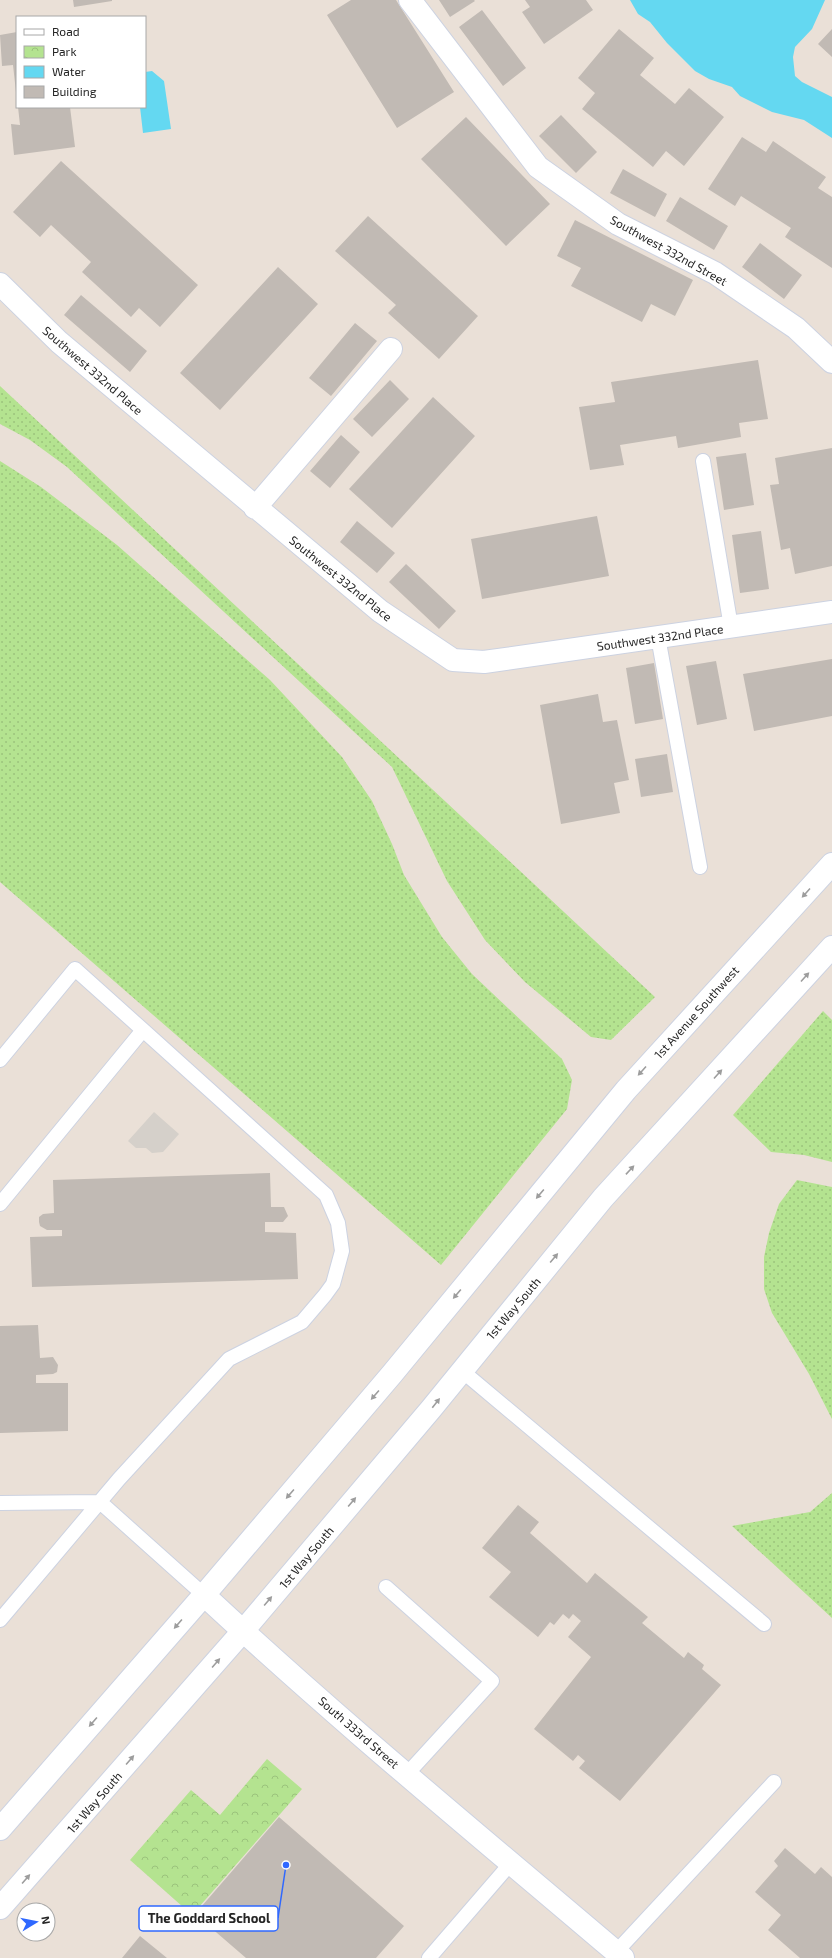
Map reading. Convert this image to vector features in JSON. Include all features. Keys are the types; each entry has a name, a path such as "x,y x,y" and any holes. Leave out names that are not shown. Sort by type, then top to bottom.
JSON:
{"main road":[{"name":"Southwest 332nd Street","path":"410,0 538,167 618,224 714,273 796,328 832,362"},
{"name":"Southwest 332nd Place","path":"0,284 59,342 380,612 453,660 484,662 832,612"},
{"path":"255,508 391,349"},
{"name":"1st Avenue Southwest","path":"204,1595 392,1374 626,1090 832,864"},
{"name":"1st Way South","path":"0,1908 243,1631 426,1415 461,1370 603,1198 832,947"},
{"path":"0,1829 204,1595"},
{"name":"South 333rd Street","path":"204,1595 243,1631 407,1774 620,1955"}],"lane":[{"path":"702,461 731,627"},
{"path":"658,637 700,867"},
{"path":"0,1060 75,969 326,1195 338,1222 342,1251 332,1284 302,1322 229,1360 100,1502 0,1620"},
{"path":"0,1204 143,1030"},
{"path":"461,1370 764,1624"},
{"path":"0,1503 100,1502"},
{"name":"South 333rd Street","path":"100,1502 204,1595"},
{"path":"386,1587 492,1681 407,1774"},
{"path":"620,1955 774,1782"},
{"path":"435,1956 511,1863"}],"green space":[{"path":"0,386 655,997 611,1040 591,1037 525,982 485,940 447,881 392,767 67,467 30,440 0,424"},
{"path":"0,461 41,487 117,545 270,680 342,757 372,801 392,844 404,875 442,937 472,974 562,1059 572,1080 567,1109 441,1265 0,882"},
{"path":"823,1011 832,1020 832,1162 804,1155 771,1152 733,1115"},
{"path":"797,1180 832,1187 832,1419 809,1374 772,1313 764,1289 764,1257 769,1233 779,1204"},
{"path":"832,1493 832,1618 732,1526 810,1512"},
{"path":"267,1759 302,1789 192,1915 130,1860 191,1790 220,1815"}],"shaded area":[{"path":"154,1112 179,1134 163,1152 152,1153 146,1148 136,1148 128,1141"}],"water":[{"path":"630,0 825,0 812,29 795,47 793,57 795,76 802,82 832,97 832,138 804,120 772,112 740,96 732,87 709,79 695,71 667,43 650,22 638,14"},
{"path":"152,71 164,81 171,129 143,133 140,108 146,108 146,72"}],"building":[{"path":"73,0 112,0 112,1 74,7"},
{"path":"351,0 396,0 454,92 397,128 327,15"},
{"path":"439,0 474,0 475,1 450,17"},
{"path":"525,0 586,0 593,10 544,44 522,12 530,7"},
{"path":"482,10 526,68 503,86 459,27"},
{"path":"619,29 654,58 640,75 675,104 689,88 724,117 684,166 666,151 653,167 582,109 595,93 578,78"},
{"path":"832,29 832,57 818,44"},
{"path":"16,32 16,92 13,65 2,66 0,35"},
{"path":"18,108 70,108 75,147 14,155 11,124 20,125"},
{"path":"561,115 597,152 576,173 539,136"},
{"path":"466,117 550,204 506,246 421,159"},
{"path":"742,137 766,152 773,141 826,177 818,188 832,197 832,268 785,237 791,228 741,196 735,206 708,189"},
{"path":"61,161 198,285 160,327 139,308 131,317 82,272 91,262 51,225 40,237 13,212"},
{"path":"623,169 667,194 655,217 610,193"},
{"path":"680,197 728,226 714,250 666,221"},
{"path":"368,216 478,316 439,359 388,313 396,305 335,251"},
{"path":"575,220 693,280 675,316 651,304 642,322 571,286 581,268 557,256"},
{"path":"760,243 802,275 784,299 742,267"},
{"path":"278,267 318,304 220,410 180,373"},
{"path":"81,295 147,351 130,372 64,315"},
{"path":"355,323 377,341 331,396 309,378"},
{"path":"758,360 768,419 739,423 741,437 678,448 676,436 620,445 624,465 590,470 579,407 615,402 611,382"},
{"path":"390,380 409,399 372,437 353,419"},
{"path":"433,397 475,436 392,528 349,489"},
{"path":"341,435 360,452 330,488 310,471"},
{"path":"832,448 832,566 795,574 790,548 781,550 770,485 779,484 775,458"},
{"path":"746,453 754,505 724,510 716,457"},
{"path":"597,516 609,576 482,599 471,539"},
{"path":"357,521 395,553 377,573 340,542"},
{"path":"761,531 769,589 740,593 732,535"},
{"path":"406,564 456,611 439,629 389,582"},
{"path":"832,659 832,716 754,731 743,674"},
{"path":"716,661 727,719 697,725 686,666"},
{"path":"654,663 663,719 635,724 626,668"},
{"path":"598,694 603,722 617,720 629,780 614,783 620,813 561,824 540,705"},
{"path":"667,754 673,792 641,797 635,759"},
{"path":"270,1173 271,1207 284,1207 288,1216 283,1222 265,1222 265,1232 296,1233 298,1279 32,1287 30,1237 62,1236 62,1230 47,1230 40,1226 39,1222 39,1217 43,1214 54,1213 53,1180"},
{"path":"38,1325 40,1358 53,1357 58,1365 57,1372 53,1374 36,1375 36,1383 68,1383 68,1431 0,1433 0,1326"},
{"path":"518,1505 539,1522 530,1533 587,1583 595,1573 648,1617 642,1623 684,1658 688,1652 704,1665 702,1669 721,1685 620,1801 579,1768 585,1761 578,1755 573,1761 534,1729 591,1657 568,1637 581,1621 573,1614 569,1619 563,1614 554,1625 550,1622 538,1637 489,1597 511,1572 482,1548"},
{"path":"279,1817 404,1926 376,1958 246,1958 195,1914"},
{"path":"785,1848 815,1874 821,1867 832,1877 832,1958 800,1958 768,1930 781,1915 755,1892 778,1866 774,1861"},
{"path":"140,1936 167,1958 122,1958"}],"place":[{"name":"The Goddard School","path":"286,1865"}]}
